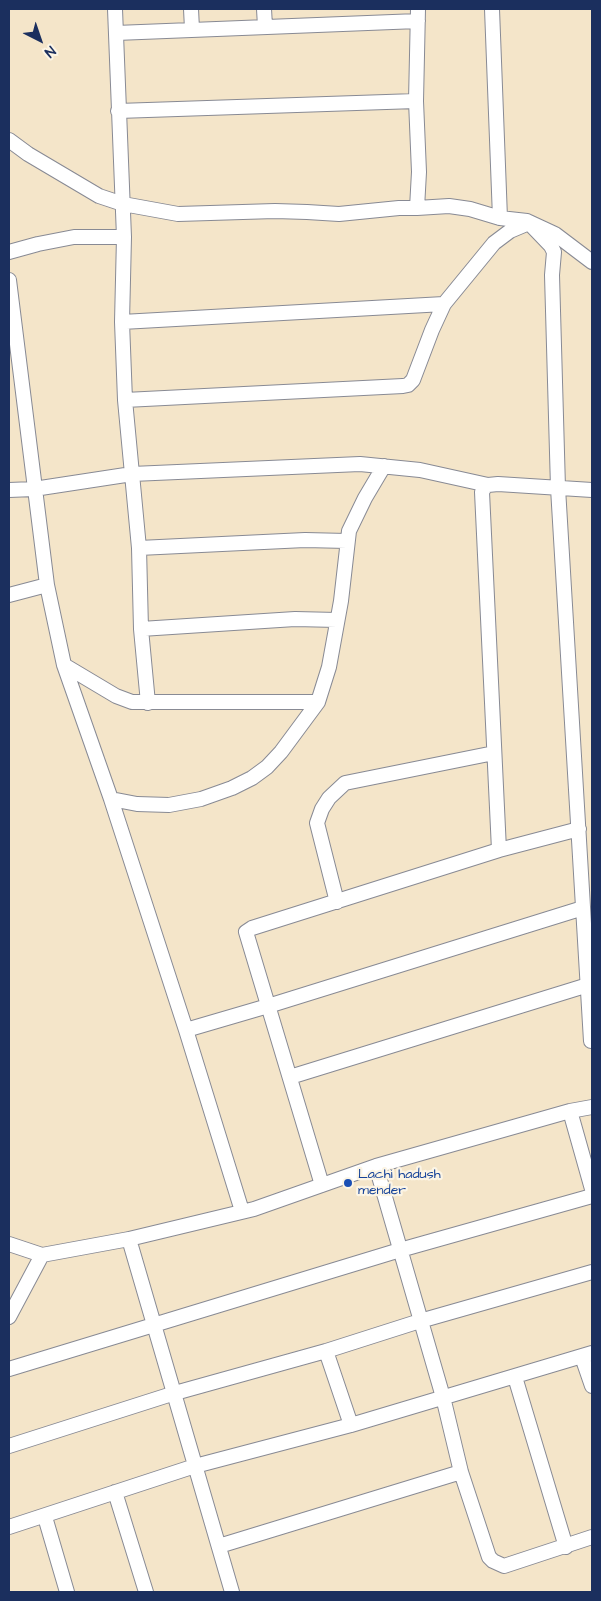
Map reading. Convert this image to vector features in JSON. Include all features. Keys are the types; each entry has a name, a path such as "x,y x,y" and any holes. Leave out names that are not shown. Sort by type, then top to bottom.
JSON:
{"street":[{"path":"115,9 118,111 124,204 122,322 125,400 139,548 141,629 148,703"},
{"path":"191,9 192,29"},
{"path":"264,9 265,26"},
{"path":"492,9 500,218"},
{"path":"116,33 265,26 418,15 416,101 419,172 418,208"},
{"path":"118,111 416,101"},
{"path":"9,140 28,154 82,186 100,196 124,204 178,214 275,211 339,214 399,208 449,206 500,218 528,222 555,234 592,262"},
{"path":"528,222 552,248 574,259 592,262"},
{"path":"125,400 403,386 413,380 444,304 494,244 510,231 528,222"},
{"path":"9,252 74,237 124,237"},
{"path":"552,248 554,252 552,275 558,488 592,1041"},
{"path":"9,280 47,585 64,665 186,1030 242,1211"},
{"path":"122,322 444,304"},
{"path":"9,490 34,489 132,474 360,464 420,470 488,485 592,490"},
{"path":"110,799 137,804 169,805 201,799 232,788 252,778 267,767 281,752 318,702 329,667 338,620 349,531 365,498 384,466"},
{"path":"488,485 482,492 499,850"},
{"path":"139,548 305,540 347,541"},
{"path":"9,595 47,585"},
{"path":"141,629 295,619 338,620"},
{"path":"64,665 116,696 132,702 318,702"},
{"path":"337,902 316,823 329,798 345,782 494,753"},
{"path":"322,1185 246,932 252,928 499,850 579,829"},
{"path":"186,1030 583,908"},
{"path":"290,1077 588,985"},
{"path":"9,1244 42,1254 129,1238 254,1209 376,1166 592,1107"},
{"path":"570,1112 592,1189"},
{"path":"376,1166 443,1398 461,1472 489,1557 504,1566 592,1537"},
{"path":"9,1369 400,1250 592,1196"},
{"path":"129,1238 232,1592"},
{"path":"9,1317 42,1254"},
{"path":"9,1446 175,1393 326,1351 420,1321 592,1272"},
{"path":"326,1351 351,1425"},
{"path":"9,1527 45,1517 195,1466 351,1425 587,1355 592,1386"},
{"path":"514,1377 566,1547"},
{"path":"219,1546 461,1472"},
{"path":"114,1492 146,1592"},
{"path":"45,1517 67,1592"}],"place":[{"name":"Lachi hadush mender","path":"348,1183"}]}
